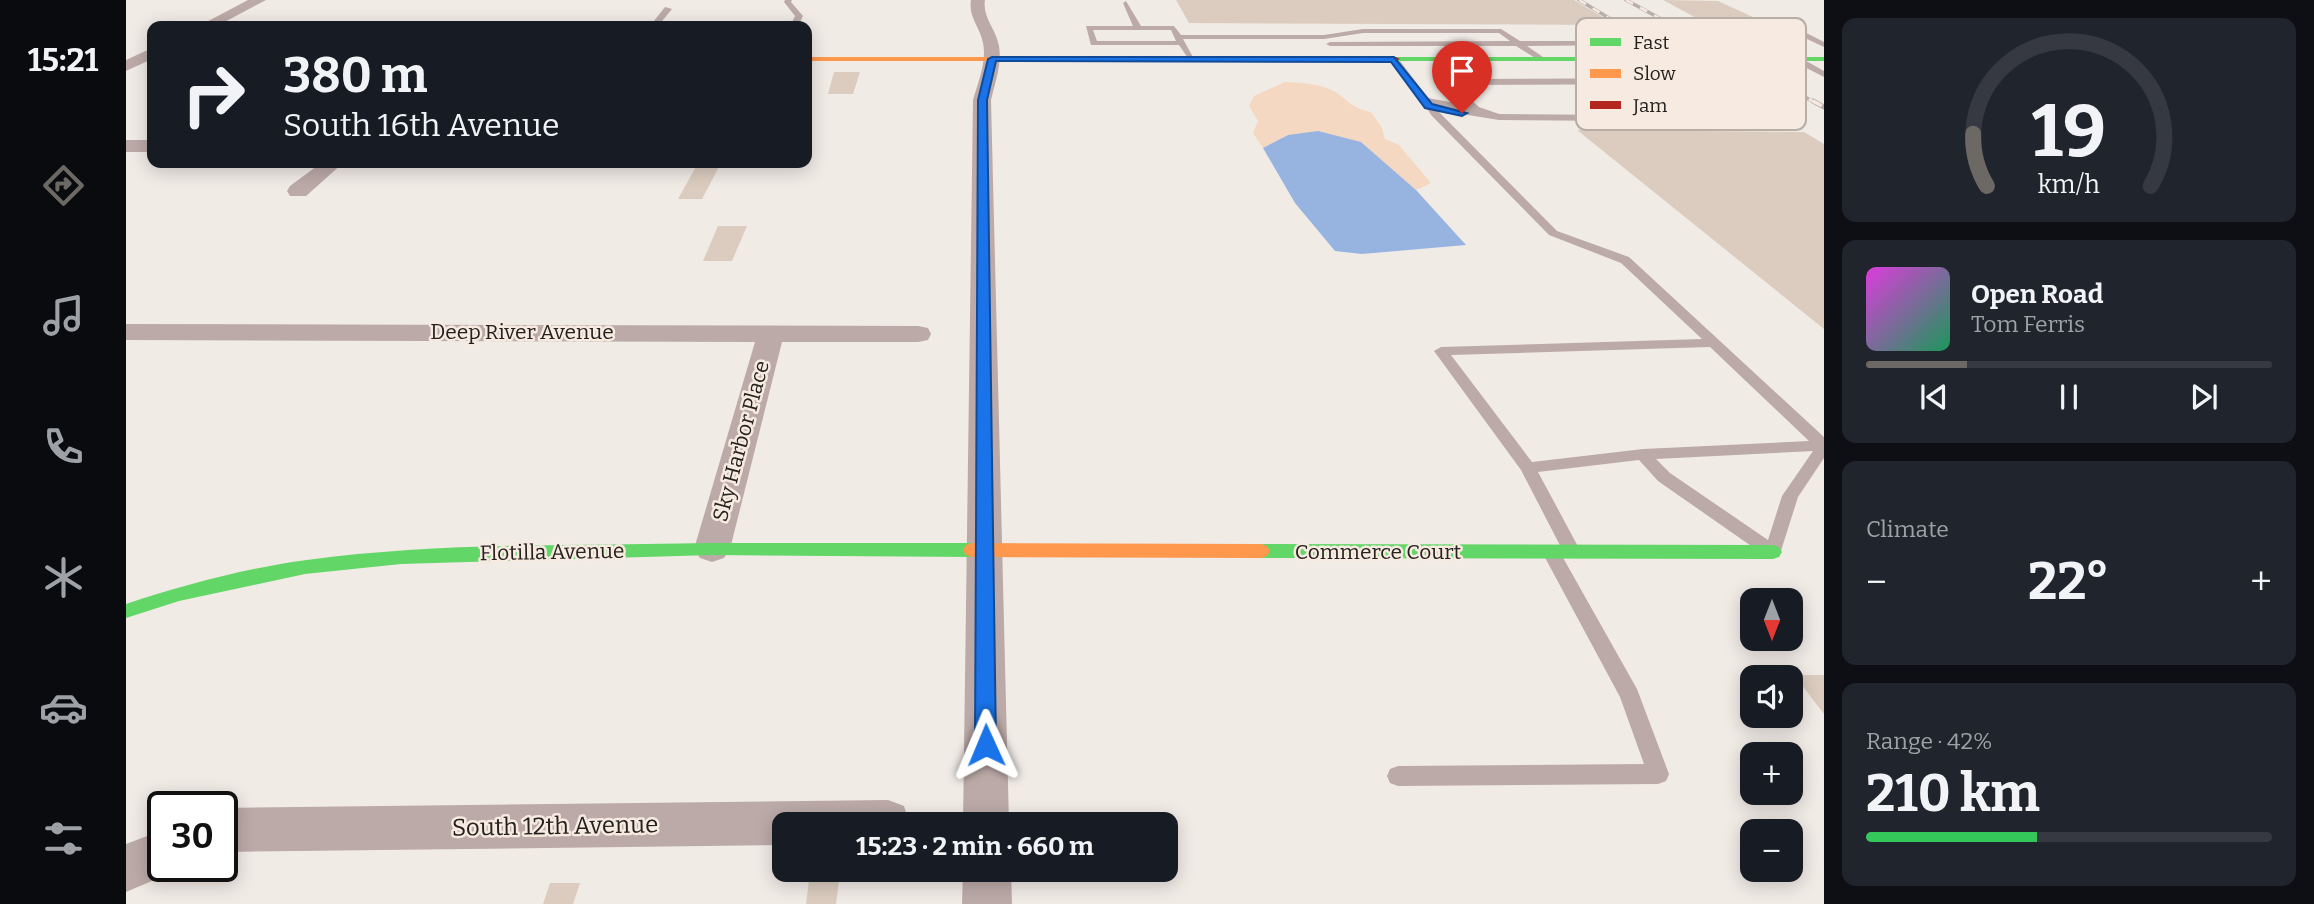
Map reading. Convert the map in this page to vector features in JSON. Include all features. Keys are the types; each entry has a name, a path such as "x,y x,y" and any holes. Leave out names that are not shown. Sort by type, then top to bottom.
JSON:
{"street":[{"path":"216,21 259,0"},
{"path":"978,0 975,11 992,37 992,59 982,100 986,812"},
{"path":"126,66 143,57"},
{"path":"812,59 1576,59"},
{"path":"1806,60 1824,59"},
{"path":"126,146 147,146"},
{"path":"298,191 327,168"},
{"name":"Deep River Avenue","path":"126,332 918,334"},
{"name":"Sky Harbor Place","path":"712,549 771,333"},
{"name":"Flotilla Avenue","path":"126,611 178,594 305,567 401,557 712,549 983,552"},
{"name":"Commerce Court","path":"983,552 1773,552"},
{"name":"South 12th Avenue","path":"238,830 772,823"},
{"path":"126,868 147,859"},
{"path":"987,882 988,904"}],"lane":[{"path":"789,0 787,2 799,16 796,21"},
{"path":"1126,3 1138,28"},
{"path":"657,21 668,9"},
{"path":"1190,59 1180,40 1174,28 1089,28 1094,43 1180,40 1324,37 1363,31 1500,31 1540,59"},
{"path":"1806,36 1824,45"},
{"path":"1324,37 1330,44 1576,43"},
{"path":"1394,59 1427,103 1553,233 1625,260 1823,445"},
{"path":"1806,65 1824,74"},
{"path":"1485,114 1455,90 1455,85 1469,82 1576,82"},
{"path":"1427,103 1476,109"},
{"path":"1427,103 1462,113 1499,117 1576,118"},
{"path":"1398,776 1658,774 1630,695 1562,552 1528,467 1441,351 1714,344"},
{"path":"1528,467 1643,454 1823,445"},
{"path":"1643,454 1664,477 1773,552 1790,496 1823,445"}],"shaded area":[{"path":"1285,82 1325,87 1356,107 1371,112 1382,128 1385,139 1399,145 1431,183 1416,190 1361,142 1288,135 1263,148 1253,133 1258,121 1249,106 1254,96"}],"water":[{"path":"1318,131 1361,142 1416,190 1466,245 1362,254 1335,251 1295,203 1263,148 1288,135"}],"building":[{"path":"1176,0 1574,0 1604,18 1576,18 1576,25 1189,23"},
{"path":"1663,0 1718,1 1755,18 1696,18"},
{"path":"834,72 860,72 853,94 828,94"},
{"path":"1577,130 1804,132 1824,144 1824,329"},
{"path":"695,168 718,168 702,199 678,199"},
{"path":"718,226 747,226 732,261 703,261"},
{"path":"1803,675 1824,675 1824,714 1803,687"},
{"path":"809,882 839,882 836,904 806,904"},
{"path":"550,883 580,883 573,904 543,904"}],"railway":[{"path":"1579,0 1609,18"},
{"path":"1626,0 1659,18"},
{"path":"1806,98 1816,103"},
{"path":"1813,101 1824,107"}],"traffic: fast":[{"path":"1396,59 1576,59"},
{"path":"1806,59 1824,59"},
{"path":"126,611 178,594 305,567 401,557 712,549 972,550"},
{"path":"1261,551 1773,552"}],"traffic: slow":[{"path":"812,59 1196,59"},
{"path":"972,550 1261,551"}],"traffic: jam":[{"path":"1196,59 1396,59"}],"route":[{"path":"986,745 982,100 992,59 1394,59 1429,106 1462,113"}]}
